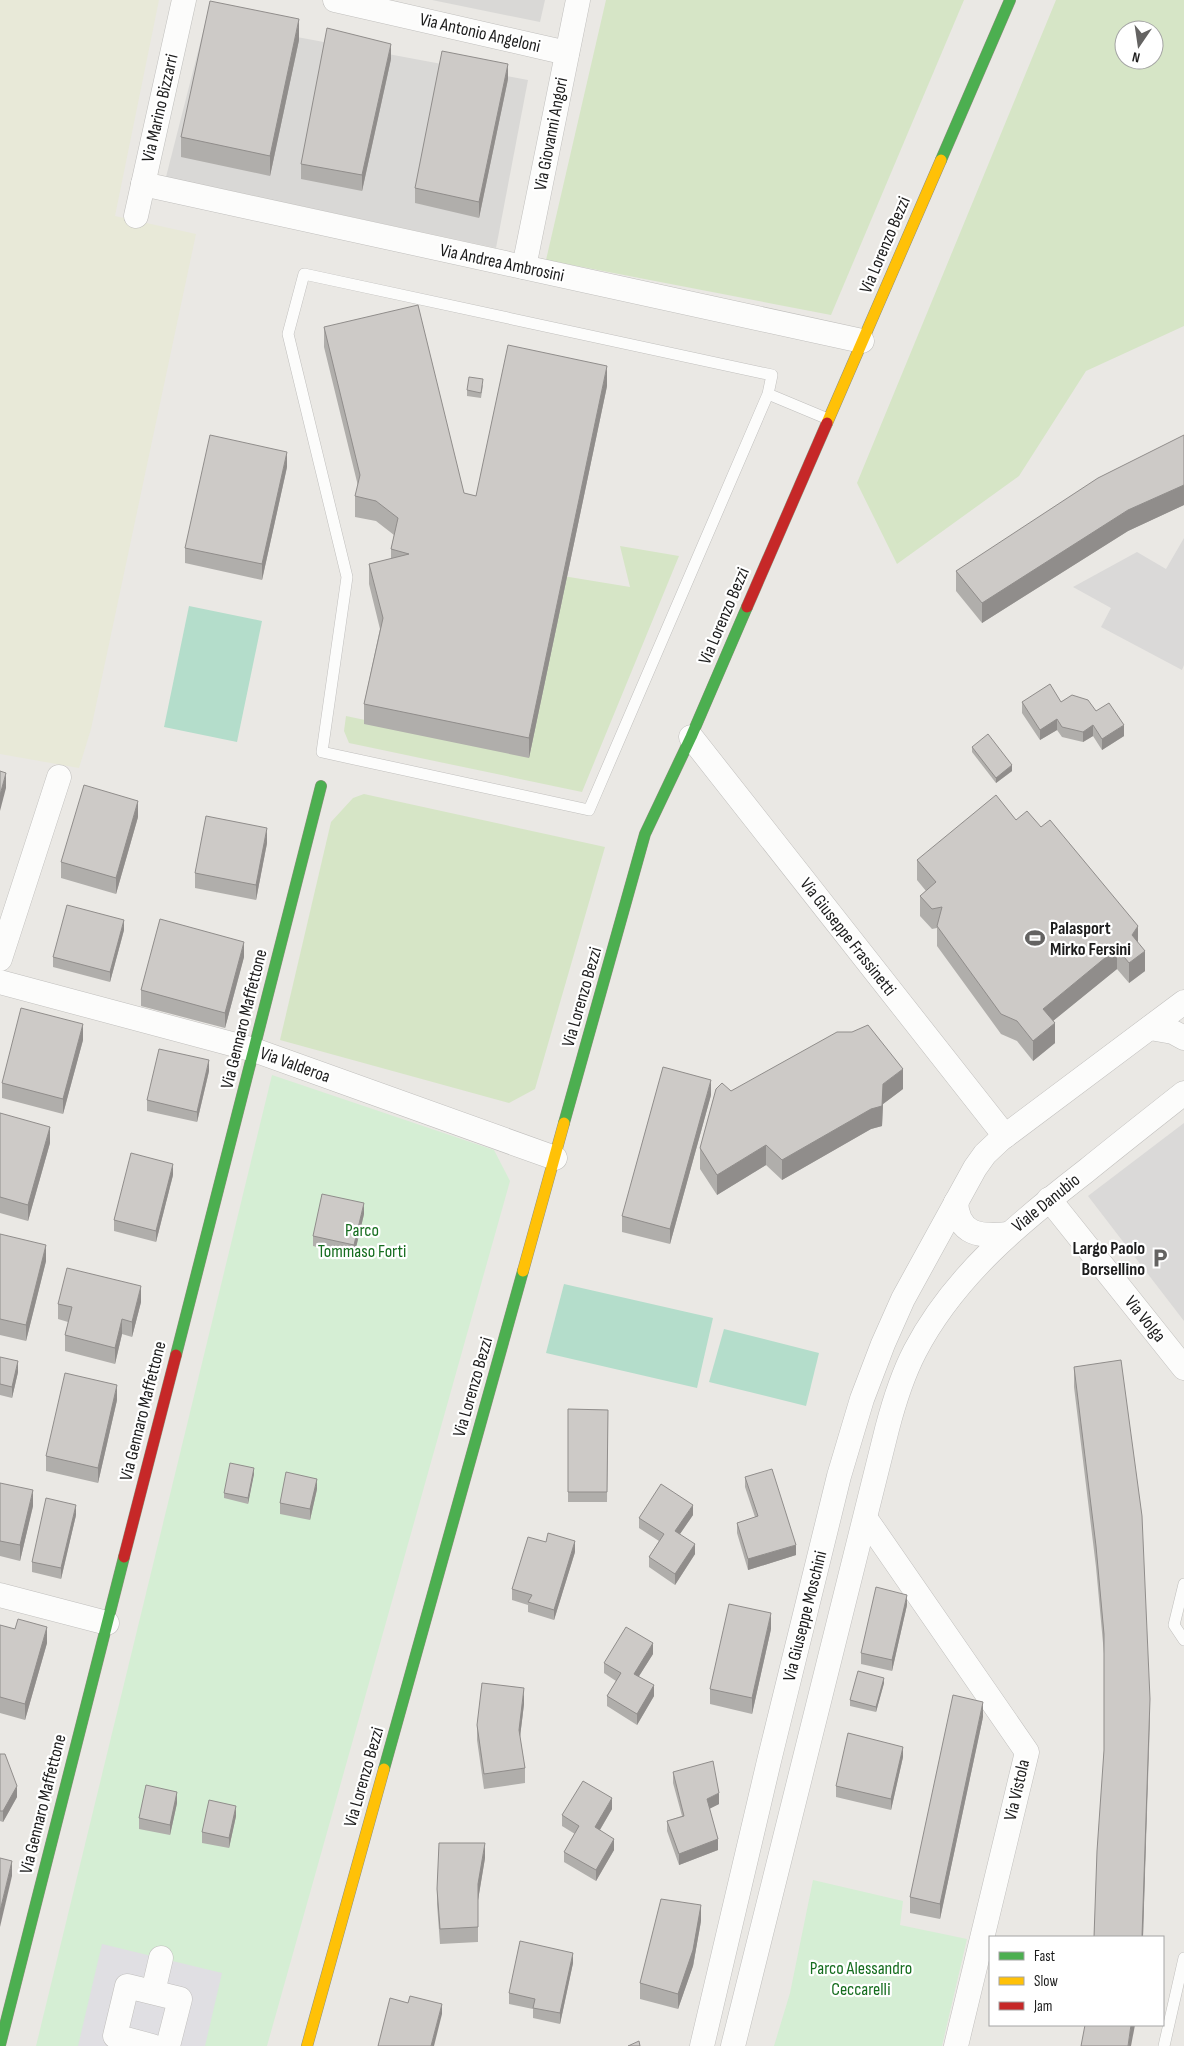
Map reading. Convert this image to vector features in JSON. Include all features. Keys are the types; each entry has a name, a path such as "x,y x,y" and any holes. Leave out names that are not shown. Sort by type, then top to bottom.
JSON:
{"street":[{"name":"Via Marino Bizzarri","path":"136,216 184,0"},
{"name":"Via Antonio Angeloni","path":"335,0 567,53"},
{"name":"Via Giovanni Angori","path":"524,267 578,0"},
{"name":"Via Lorenzo Bezzi","path":"307,2046 645,834 691,737 1010,0"},
{"name":"Via Andrea Ambrosini","path":"143,184 862,341"},
{"name":"Via Giuseppe Frassinetti","path":"691,737 1005,1136"},
{"path":"0,959 59,777"},
{"name":"Via Gennaro Maffettone","path":"0,2045 320,786"},
{"name":"Via Valderoa","path":"0,982 254,1050 555,1158"},
{"path":"956,1202 985,1154 1005,1136 1184,1002"},
{"path":"1150,1028 1173,1032 1184,1038"},
{"name":"Viale Danubio","path":"956,1202 959,1218 968,1230 979,1235 1008,1234 1049,1199 1184,1094"},
{"name":"Via Volga","path":"1049,1199 1184,1368"},
{"name":"Via Giuseppe Moschini","path":"702,2046 771,1751 847,1447 862,1400 894,1319 956,1202"},
{"name":"Via Giuseppe Moschini","path":"733,2046 892,1410 910,1363 936,1318 959,1287 1008,1234"},
{"name":"Via Vistola","path":"866,1519 1026,1752 956,2046"},
{"path":"0,1595 107,1623"},
{"path":"153,1992 162,1958"},
{"path":"145,2045 115,2036 127,1986 180,1999 168,2046"}],"lane":[{"path":"304,274 772,375 768,394 589,810 322,752 347,577 288,334 304,274"},
{"path":"768,394 828,419"},
{"path":"1184,1584 1174,1625 1184,1640"},
{"path":"1164,2046 1184,1958"}],"shaded area":[{"path":"432,0 545,0 540,22"},
{"path":"206,20 528,80 496,248 166,177"},
{"path":"1184,538 1184,665 1182,670 1101,627 1111,608 1073,587 1137,552 1166,569"},
{"name":"Largo Paolo Borsellino","path":"1184,1123 1184,1321 1088,1196"},
{"path":"102,1944 222,1973 205,2046 78,2046"}],"green space":[{"path":"0,0 159,0 115,216 196,234 91,729 79,768 0,754"},
{"path":"606,0 964,0 831,315 546,260"},
{"path":"1056,0 1184,0 1184,326 1086,371 1019,476 897,564 857,483"},
{"path":"620,546 679,556 582,792 349,743 344,731 346,716 522,753 563,576 630,587"},
{"path":"189,606 262,621 237,742 164,727"},
{"path":"364,794 605,847 535,1089 509,1103 280,1040 331,822 353,798"},
{"name":"Parco Tommaso Forti","path":"272,1075 494,1150 510,1181 267,2046 36,2046"},
{"path":"564,1284 713,1318 697,1388 546,1353"},
{"path":"724,1329 819,1353 806,1406 709,1382"},
{"name":"Parco Alessandro Ceccarelli","path":"813,1880 903,1901 900,1925 967,1939 942,2046 774,2046 790,1993"}],"building":[{"path":"210,1 299,19 270,156 181,137"},
{"path":"327,28 391,44 362,175 301,164"},
{"path":"442,51 508,64 479,202 415,188"},
{"path":"418,305 464,493 476,496 508,345 607,366 529,738 364,704 383,618 369,564 409,554 391,549 398,518 376,501 355,496 360,475 324,327"},
{"path":"469,377 483,379 481,393 467,390"},
{"path":"210,435 287,452 262,564 185,548"},
{"path":"1184,435 1184,485 1128,510 982,603 956,571 1098,478"},
{"path":"1050,684 1061,702 1072,695 1088,700 1096,711 1109,703 1124,725 1102,739 1093,725 1083,732 1062,727 1057,719 1040,730 1022,702"},
{"path":"988,734 1012,765 996,778 972,747"},
{"path":"0,771 6,773 0,795"},
{"path":"84,785 138,801 116,878 61,862"},
{"name":"Palasport Mirko Fersini","path":"996,795 1016,820 1027,811 1041,827 1050,820 1138,926 1132,935 1145,951 1129,963 1117,948 1043,1009 1055,1023 1033,1041 1017,1021 1001,1014 937,926 942,907 932,909 920,896 936,882 917,860"},
{"path":"206,816 267,828 256,885 195,873"},
{"path":"67,905 124,920 110,972 53,957"},
{"path":"160,919 244,942 225,1013 141,990"},
{"path":"21,1008 83,1024 63,1099 2,1083"},
{"path":"868,1025 903,1069 883,1084 882,1106 871,1109 782,1160 766,1145 717,1175 700,1148 716,1089 722,1083 731,1091 837,1032 852,1032"},
{"path":"159,1049 209,1060 197,1112 147,1100"},
{"path":"663,1067 711,1080 670,1229 622,1216"},
{"path":"0,1113 50,1127 28,1205 0,1197"},
{"path":"131,1153 173,1164 156,1231 114,1220"},
{"path":"322,1194 364,1203 354,1245 313,1236"},
{"path":"0,1234 46,1245 26,1325 0,1319"},
{"path":"67,1268 141,1286 132,1322 122,1319 115,1348 65,1335 72,1307 58,1304"},
{"path":"0,1357 18,1361 12,1387 0,1384"},
{"path":"1121,1360 1142,1516 1150,1699 1142,1936 1094,1936 1097,1851 1104,1750 1104,1634 1096,1546 1074,1367"},
{"path":"65,1373 117,1385 98,1468 46,1456"},
{"path":"568,1409 608,1410 607,1492 568,1492"},
{"path":"230,1463 254,1468 248,1498 224,1493"},
{"path":"772,1469 796,1545 748,1559 737,1523 758,1516 745,1477"},
{"path":"286,1472 317,1479 310,1509 280,1503"},
{"path":"0,1483 33,1490 20,1545 0,1541"},
{"path":"661,1484 693,1505 675,1531 695,1544 675,1574 649,1557 664,1534 639,1518"},
{"path":"46,1498 76,1505 61,1568 32,1562"},
{"path":"548,1533 575,1541 554,1610 528,1602 532,1595 512,1589 528,1537 546,1542"},
{"path":"876,1587 907,1595 892,1660 861,1653"},
{"path":"729,1604 771,1613 752,1698 710,1689"},
{"path":"18,1619 47,1627 25,1704 0,1697 0,1625 15,1629"},
{"path":"626,1627 653,1643 634,1674 654,1685 637,1714 607,1696 621,1673 604,1663"},
{"path":"858,1671 884,1678 876,1707 850,1700"},
{"path":"482,1683 524,1688 519,1730 525,1768 484,1774 477,1725"},
{"path":"953,1695 983,1702 940,1904 910,1897"},
{"path":"848,1733 903,1747 891,1799 836,1786"},
{"path":"0,1754 5,1754 17,1786 3,1811 0,1811"},
{"path":"713,1761 719,1793 707,1799 718,1839 679,1854 667,1821 684,1816 673,1772"},
{"path":"583,1781 612,1798 595,1827 614,1839 596,1870 564,1852 579,1826 562,1815"},
{"path":"146,1785 177,1792 170,1825 139,1818"},
{"path":"209,1800 236,1806 229,1838 202,1832"},
{"path":"439,1843 485,1843 478,1884 478,1927 440,1929 437,1889"},
{"path":"0,1858 12,1861 0,1911"},
{"path":"661,1899 701,1905 693,1950 678,1994 640,1983"},
{"path":"520,1941 573,1953 560,2013 533,2008 535,1999 509,1993"},
{"path":"410,1996 442,2004 431,2046 378,2046 390,1998 408,2003"},
{"path":"1085,2026 1131,2026 1128,2046 1081,2046"},
{"path":"639,2041 640,2046 628,2046"}],"traffic: fast":[{"path":"941,160 1010,0"},
{"path":"564,1123 645,834 691,737 747,607"},
{"path":"176,1355 321,786"},
{"path":"384,1769 523,1271"},
{"path":"0,2045 124,1557"}],"traffic: slow":[{"path":"827,423 941,160"},
{"path":"523,1271 564,1123"},
{"path":"307,2046 384,1769"}],"traffic: jam":[{"path":"747,607 827,423"},
{"path":"124,1557 176,1355"}],"place":[{"name":"Palasport Mirko Fersini","path":"1035,938"},
{"name":"Largo Paolo Borsellino","path":"1160,1258"}]}
